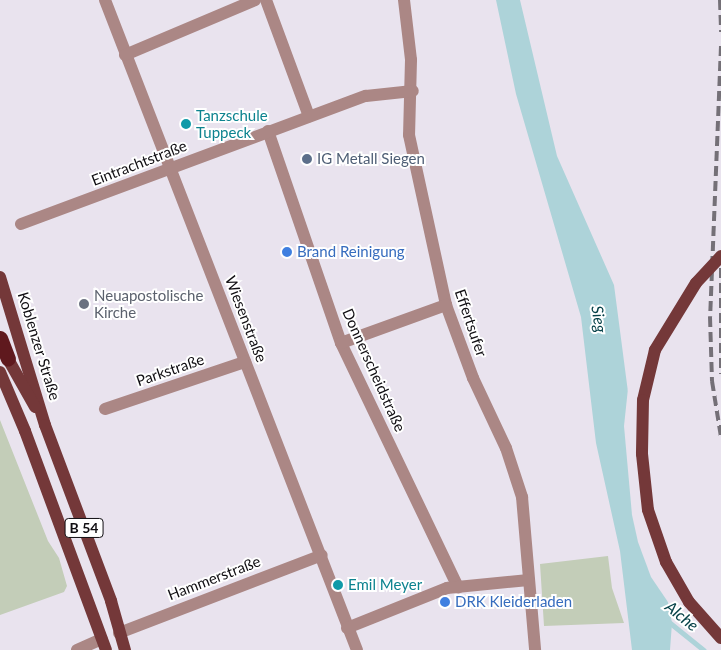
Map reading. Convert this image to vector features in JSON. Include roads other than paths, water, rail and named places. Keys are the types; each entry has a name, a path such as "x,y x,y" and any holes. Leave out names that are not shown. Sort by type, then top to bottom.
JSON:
{"highway":[{"name":"B 54","path":"0,338 4,366"}],"main road":[{"path":"721,256 696,283 666,328 655,350 643,400 642,454 648,510 666,562 689,602 721,638"},
{"name":"Koblenzer Straße","path":"0,277 45,425 111,601 125,650"},
{"name":"Koblenzer Straße","path":"4,366 45,425"},
{"name":"B 54","path":"4,366 104,645"},
{"path":"104,645 119,632"}],"street":[{"name":"Wiesenstraße","path":"105,0 322,555 347,628 357,650"},
{"path":"125,55 255,0"},
{"path":"266,0 309,116"},
{"name":"Effertsufer","path":"404,0 413,91 409,135 446,305 473,378 506,448 522,498 535,650"},
{"name":"Eintrachtstraße","path":"21,224 366,96 413,91"},
{"name":"Donnerscheidstraße","path":"268,131 341,343 458,587"},
{"path":"341,343 446,305"},
{"name":"Parkstraße","path":"105,409 245,362"},
{"name":"Hammerstraße","path":"119,632 322,555"},
{"path":"347,628 458,587 529,580"},
{"path":"77,650 104,645"}],"water":[{"name":"Sieg","path":"496,0 520,0 557,156 614,285 628,392 672,623 670,650 632,650 620,551 596,443 581,317 516,94"}],"waterway":[{"name":"Alche","path":"668,621 704,650"}],"railway":[{"path":"720,0 721,32"},
{"path":"721,46 710,317 712,381 721,437"},
{"path":"721,268 721,374"}],"place":[{"name":"Tanzschule Tuppeck","path":"186,124"},
{"name":"IG Metall Siegen","path":"307,159"},
{"name":"Brand Reinigung","path":"287,252"},
{"name":"Neuapostolische Kirche","path":"84,304"},
{"name":"Emil Meyer","path":"338,585"},
{"name":"DRK Kleiderladen","path":"445,602"}]}
